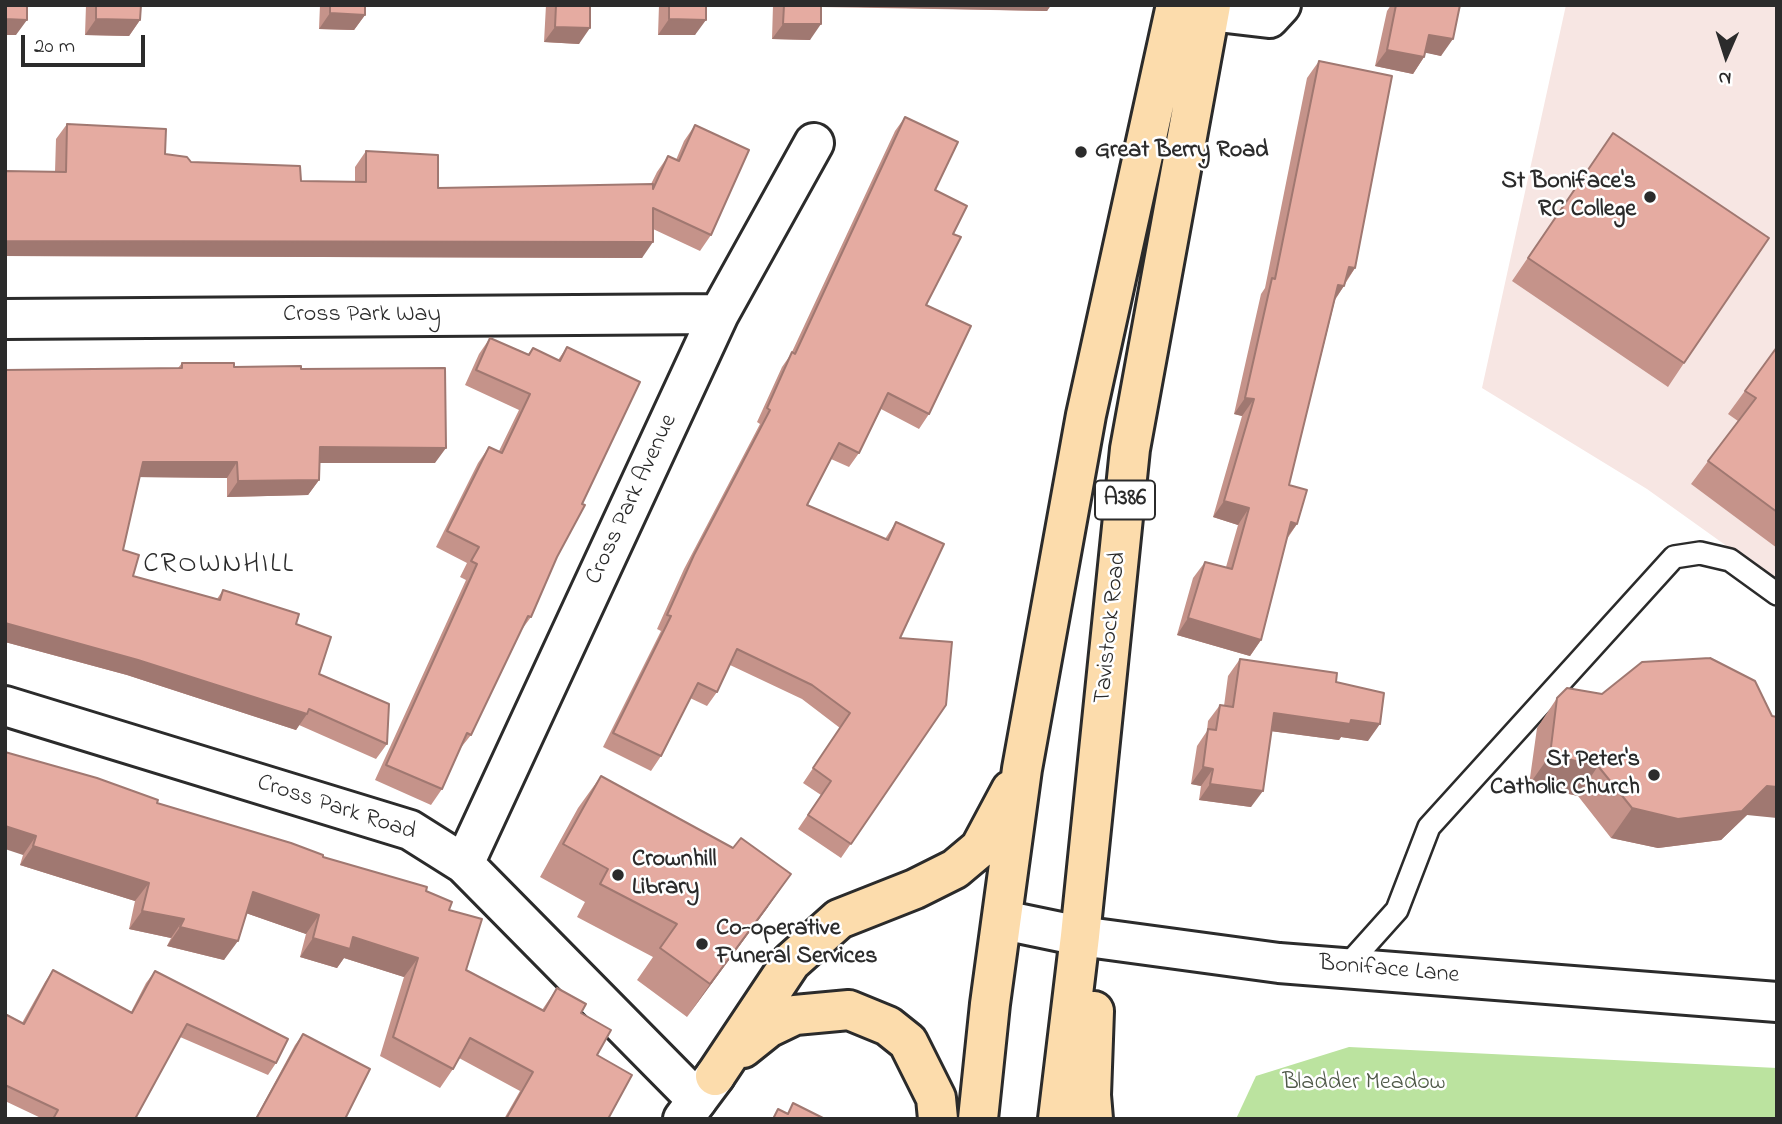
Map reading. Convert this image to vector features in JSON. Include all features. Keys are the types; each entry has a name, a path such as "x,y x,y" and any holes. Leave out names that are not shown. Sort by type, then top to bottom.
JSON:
{"highway":[{"name":"A386","path":"978,1119 1023,769 1086,415 1199,7"},
{"name":"Tavistock Road","path":"1058,1119 1079,946 1130,450 1199,7"},
{"path":"706,1089 791,962 839,919 955,869 980,848 1023,769"},
{"path":"1079,946 1095,1013 1091,1095 1093,1119"},
{"path":"706,1089 768,1028 795,1015 849,1010 888,1026 908,1042 936,1098 938,1119"}],"street":[{"path":"1199,7 1269,18 1281,5"},
{"name":"Cross Park Avenue","path":"464,864 719,314 814,143"},
{"name":"Cross Park Way","path":"5,319 719,314"},
{"name":"Cross Park Road","path":"5,706 410,830 464,864 706,1089"},
{"name":"Boniface Lane","path":"1003,920 1079,946 1777,1002"}],"lane":[{"path":"1345,968 1397,910 1429,827 1674,557 1700,553 1730,560 1777,594"}],"shaded area":[{"name":"St Boniface's RC College","path":"1566,5 1777,5 1777,582 1647,489 1482,388"}],"green space":[{"name":"Bladder Meadow","path":"1349,1047 1777,1068 1777,1119 1236,1119 1256,1076"}],"building":[{"path":"5,5 27,5 27,20 5,19"},
{"path":"96,5 141,5 140,20 96,19"},
{"path":"330,5 365,5 365,15 330,13"},
{"path":"556,5 590,5 590,28 555,27"},
{"path":"669,5 706,5 706,20 669,19"},
{"path":"784,5 821,5 821,24 783,24"},
{"path":"1396,5 1460,5 1453,39 1429,35 1424,57 1387,50"},
{"path":"1319,61 1392,76 1355,268 1349,267 1344,286 1338,285 1289,485 1307,490 1297,524 1291,522 1261,640 1188,618 1205,562 1232,569 1249,508 1224,501 1254,399 1245,398 1272,278 1275,279"},
{"path":"905,117 958,142 935,190 967,206 953,234 961,237 926,305 971,326 929,414 888,393 859,453 839,443 807,505 888,540 896,522 944,544 900,638 952,642 946,705 851,844 808,815 831,781 813,768 850,713 812,685 737,649 717,692 698,683 661,756 613,733 671,616 667,615 694,555 770,410 767,408 792,352 795,354"},
{"path":"67,124 166,129 165,154 187,157 191,162 300,166 301,181 366,182 366,151 438,155 438,188 653,184 653,189 668,156 679,161 695,125 749,150 711,235 653,208 653,242 5,241 5,171 66,172"},
{"path":"1613,133 1769,238 1684,363 1528,258"},
{"path":"490,338 529,355 533,348 560,361 567,347 640,382 531,617 528,616 471,735 467,733 442,789 386,765 477,564 471,561 479,547 447,531 489,447 502,453 530,394 476,370"},
{"path":"1777,347 1777,512 1708,461 1756,398 1745,391"},
{"path":"182,363 234,363 234,367 301,366 301,369 445,368 446,448 320,447 319,480 238,481 237,462 143,462 123,550 139,555 133,576 220,600 223,590 299,614 296,624 331,637 319,674 389,704 387,744 309,709 307,714 138,660 5,623 5,370 182,368"},
{"name":"St Peter's Catholic Church","path":"1710,658 1755,681 1772,716 1777,717 1777,787 1767,786 1742,811 1678,819 1632,808 1598,766 1550,755 1557,698 1567,688 1602,694 1642,662"},
{"path":"1240,659 1337,673 1336,682 1384,693 1380,724 1351,720 1350,724 1274,713 1263,791 1210,784 1213,769 1203,767 1208,729 1216,730 1220,705 1233,707"},
{"path":"5,752 97,778 158,800 157,803 291,843 323,857 427,887 426,891 452,902 449,910 482,919 466,970 544,1011 557,988 586,1004 581,1013 611,1030 597,1055 632,1075 608,1119 506,1119 533,1072 470,1038 453,1069 393,1037 418,958 353,937 350,949 313,938 319,915 253,892 238,941 180,927 184,919 142,911 149,883 33,846 36,836 5,826"},
{"path":"601,776 733,848 741,838 791,874 710,984 660,948 677,924 600,884 608,869 563,844"},
{"path":"53,970 132,1013 155,971 288,1039 276,1063 187,1024 135,1119 53,1119 58,1110 5,1085 5,1014 24,1024"},
{"path":"303,1034 370,1069 345,1119 256,1119"},
{"path":"793,1103 825,1119 773,1119 778,1109 788,1114"}],"place":[{"name":"Great Berry Road","path":"1081,152"},
{"name":"St Boniface's RC College","path":"1650,197"},
{"name":"St Peter's Catholic Church","path":"1654,775"},
{"name":"Crownhill Library","path":"618,875"},
{"name":"Co-operative Funeral Services","path":"702,944"}],"district":[{"name":"CROWNHILL","path":"219,566"}]}
